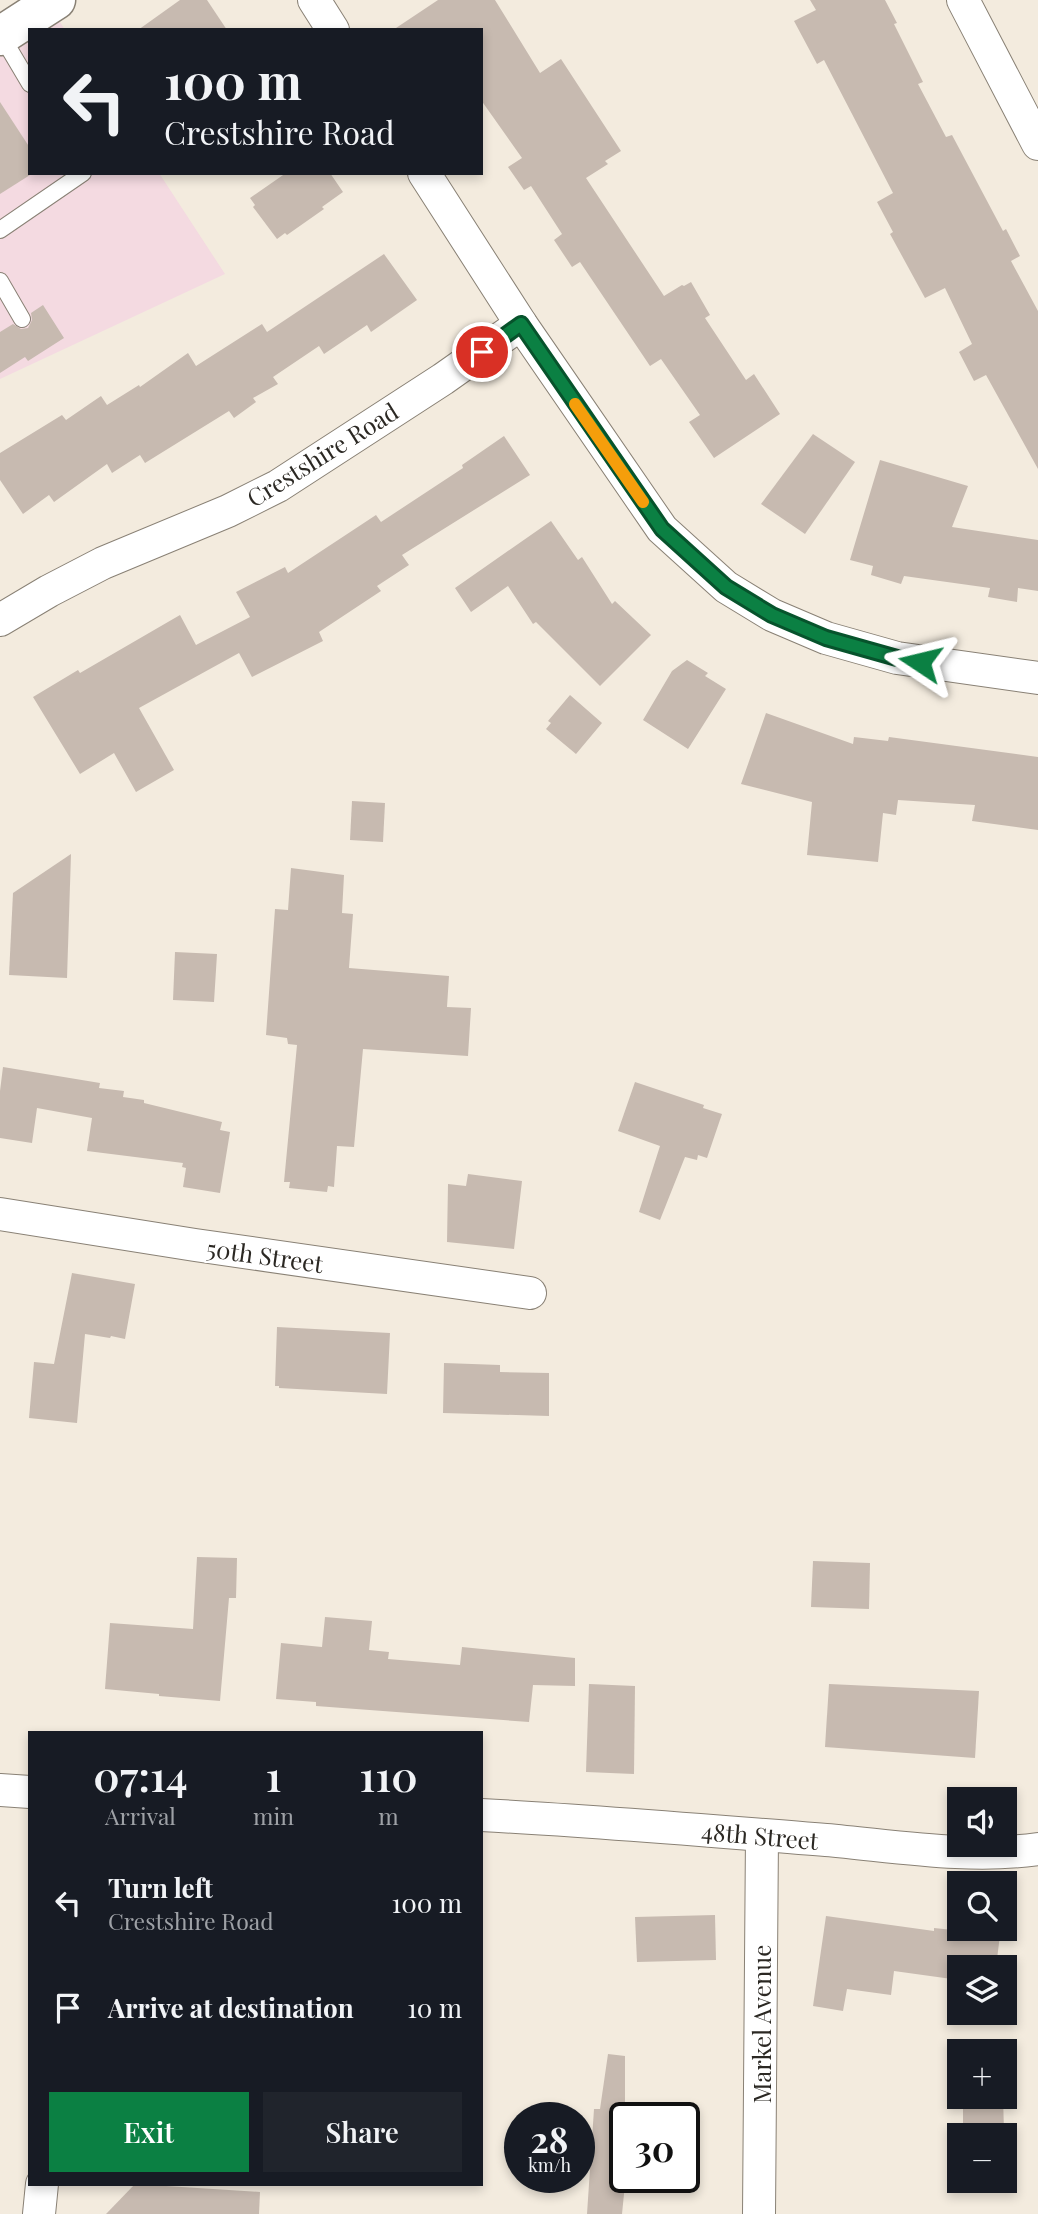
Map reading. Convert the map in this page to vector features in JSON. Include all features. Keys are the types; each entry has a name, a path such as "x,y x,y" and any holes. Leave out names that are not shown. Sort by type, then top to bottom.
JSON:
{"street":[{"path":"1,35 56,0"},
{"path":"314,0 332,28"},
{"path":"963,0 1038,144"},
{"path":"425,175 521,324 662,529 726,587 772,615 826,638 897,658 1038,678"},
{"name":"Crestshire Road","path":"0,620 48,591 103,564 228,511 278,486 443,379 521,324"},
{"name":"50th Street","path":"0,1214 530,1293"},
{"path":"0,1790 28,1792"},
{"name":"48th Street","path":"483,1815 954,1851 1015,1853 1038,1849"},
{"name":"Markel Avenue","path":"759,2214 762,1835"},
{"path":"38,2214 42,2186"}],"lane":[{"path":"1,35 28,81"},
{"path":"0,230 80,175"},
{"path":"0,281 22,319"}],"shaded area":[{"path":"53,11 64,28 28,28 28,175 160,175 225,274 0,379 0,47"}],"building":[{"path":"180,0 207,0 226,28 141,28"},
{"path":"438,0 495,0 540,73 561,59 621,151 605,161 608,164 586,178 664,296 691,282 710,315 705,318 746,380 754,374 780,414 714,458 689,422 700,415 661,359 650,366 580,262 572,267 554,240 562,234 531,186 524,190 508,167 522,158 483,103 483,28 396,28"},
{"path":"810,0 885,0 923,82 918,84 946,137 952,135 1003,231 1006,229 1020,256 1011,261 1038,311 1038,469 986,375 974,381 959,352 972,344 945,288 925,298 890,234 893,232 877,202 893,193 824,60 817,64 794,21 816,10"},
{"path":"0,102 28,145 30,175 0,194"},
{"path":"283,175 331,175 343,192 322,207 324,209 277,239 253,207 255,205 250,198"},
{"path":"384,254 417,300 371,332 367,325 324,354 319,346 273,377 278,384 253,398 256,402 234,418 229,411 145,463 140,455 112,473 107,464 54,502 49,495 23,514 0,480 0,453 62,415 66,420 101,396 107,405 139,385 140,387 188,353 196,366 262,324 267,332"},
{"path":"43,305 64,338 28,361 25,357 0,373 0,332 13,324 21,329 28,328 32,320 31,313"},
{"path":"813,434 855,462 805,534 761,504"},
{"path":"504,436 530,475 402,555 409,565 377,586 381,591 319,632 323,641 252,677 239,653 139,708 174,770 136,792 114,753 80,774 33,697 180,615 196,645 250,617 236,592 285,567 288,573 376,515 381,522 463,468 462,465"},
{"path":"880,460 968,486 952,527 1038,540 1038,591 1018,588 1017,602 988,597 990,588 904,576 901,584 871,575 873,566 850,560"},
{"path":"551,521 578,560 582,557 612,604 615,601 651,635 600,686 536,622 533,624 508,586 471,612 455,588"},
{"path":"687,660 726,689 688,749 643,720 672,671"},
{"path":"570,695 602,723 576,754 546,729 551,723 548,721"},
{"path":"766,713 853,744 854,737 888,741 889,737 1038,757 1038,830 972,821 975,805 898,800 896,815 883,813 878,862 807,855 812,802 741,784"},
{"path":"352,801 385,803 383,842 350,840"},
{"path":"71,854 67,978 9,975 13,893"},
{"path":"291,868 344,875 342,913 353,914 349,968 449,976 447,1007 471,1008 468,1056 363,1049 354,1147 337,1146 334,1187 328,1186 327,1192 289,1188 290,1182 284,1182 297,1045 288,1044 287,1038 266,1035 275,909 288,910"},
{"path":"175,952 217,954 214,1002 173,1000"},
{"path":"3,1067 100,1083 99,1088 124,1091 123,1097 144,1100 144,1103 222,1122 220,1130 230,1132 220,1193 183,1187 186,1168 182,1167 183,1163 87,1151 92,1118 37,1108 32,1143 0,1138"},
{"path":"635,1082 704,1105 703,1108 722,1114 707,1158 698,1155 697,1160 685,1157 660,1220 639,1212 660,1146 618,1131"},
{"path":"468,1174 522,1181 514,1249 447,1242 448,1184 466,1186"},
{"path":"72,1273 135,1284 125,1339 85,1334 77,1423 29,1418 34,1362 54,1364"},
{"path":"277,1327 390,1333 387,1394 275,1386"},
{"path":"444,1363 500,1365 500,1372 549,1373 549,1416 443,1413"},
{"path":"197,1557 237,1558 236,1598 229,1598 220,1701 105,1689 110,1623 193,1629"},
{"path":"813,1561 870,1563 869,1609 811,1607"},
{"path":"325,1617 372,1621 369,1650 389,1652 388,1659 460,1665 462,1647 575,1658 575,1686 533,1685 529,1722 316,1706 316,1702 276,1699 281,1643 322,1647"},
{"path":"589,1684 635,1686 634,1774 586,1772"},
{"path":"829,1684 979,1691 975,1758 825,1747"},
{"path":"715,1915 716,1960 637,1962 635,1917"},
{"path":"826,1916 934,1931 934,1928 947,1929 947,1941 999,1941 998,1955 947,1955 947,1978 894,1971 891,1995 847,1989 843,2011 813,2006"},
{"path":"608,2054 625,2056 625,2102 609,2102 609,2193 624,2193 622,2214 587,2214 588,2193 595,2193 595,2109 600,2109"},
{"path":"963,2109 1003,2109 1004,2123 963,2123"},
{"path":"133,2186 260,2192 259,2214 106,2214"}],"slow traffic":[{"path":"575,404 643,502"}],"route":[{"path":"482,352 521,324 662,529 726,587 772,615 826,638 920,662"}]}
